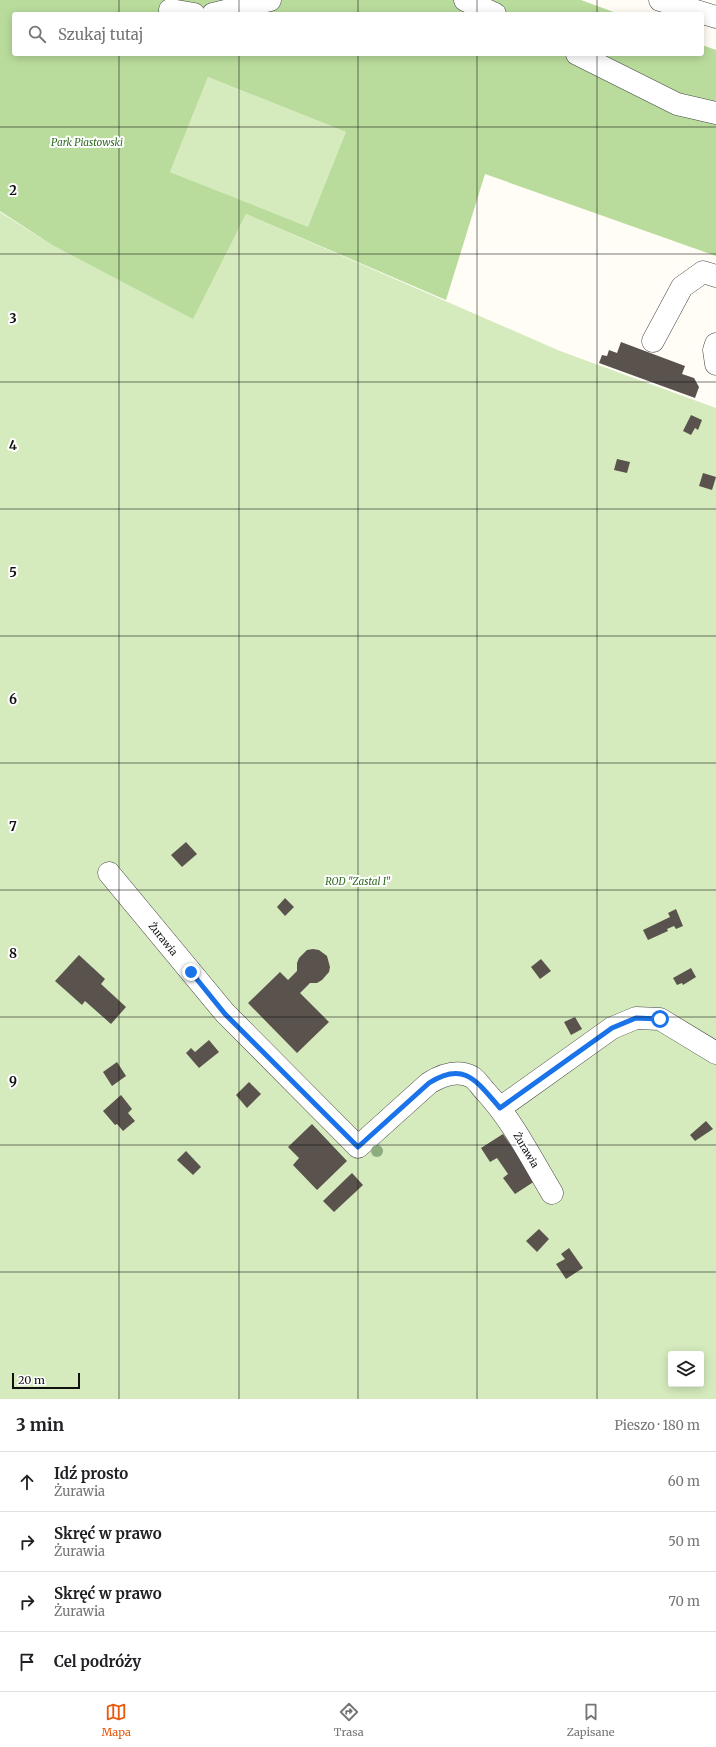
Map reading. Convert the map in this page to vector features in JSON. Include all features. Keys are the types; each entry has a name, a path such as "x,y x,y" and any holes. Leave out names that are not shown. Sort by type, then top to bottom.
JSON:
{"street":[{"path":"221,12 270,0"},
{"path":"465,0 490,12"},
{"path":"660,0 700,12"},
{"path":"170,10 182,12"},
{"path":"704,13 716,17"},
{"path":"581,56 677,104 716,113"},
{"path":"654,341 682,287 703,272 716,276"},
{"path":"716,344 714,350 716,364"},
{"name":"Żurawia","path":"109,873 225,1014 358,1147 429,1083 441,1075 450,1073 472,1078 500,1108 552,1193"},
{"path":"500,1108 612,1028 636,1018 660,1019 716,1053"}],"green space":[{"name":"Park Piastowski","path":"0,0 581,0 614,12 12,12 12,56 704,56 704,46 716,50 716,256 485,174 446,300 246,214 193,319 52,245 0,211","holes":["208,77 346,132 308,227 170,172"]},
{"path":"208,77 346,132 479,178 308,228 170,172"},
{"name":"ROD \"Zastal I\"","path":"0,212 52,245 192,318 246,214 560,351 716,408 716,1399 0,1399"}],"building":[{"path":"621,342 685,366 682,374 694,378 699,387 695,398 599,363 602,355 607,356 609,350 617,353"},
{"path":"691,415 702,420 698,430 695,428 691,435 683,431"},
{"path":"617,459 630,462 627,473 614,470"},
{"path":"703,473 716,477 712,490 699,486"},
{"path":"186,842 197,854 182,867 171,855"},
{"path":"285,898 294,907 285,916 277,907"},
{"path":"676,909 683,926 676,929 674,926 667,929 668,931 648,940 643,930 670,917 668,913"},
{"path":"307,950 319,950 327,956 330,967 329,972 322,980 317,983 310,983 300,993 329,1022 297,1053 248,1003 280,972 288,980 297,971 297,963 299,958"},
{"path":"79,955 105,979 101,984 126,1007 111,1024 85,1001 82,1005 55,981"},
{"path":"541,959 551,971 540,979 531,967"},
{"path":"691,968 696,977 683,985 682,983 677,985 673,978"},
{"path":"575,1017 582,1029 571,1035 564,1022"},
{"path":"209,1040 219,1052 199,1068 186,1053 191,1048 195,1052"},
{"path":"117,1062 126,1076 112,1086 103,1072"},
{"path":"249,1082 261,1094 247,1108 236,1095"},
{"path":"121,1095 132,1109 128,1113 135,1121 123,1131 117,1124 115,1125 103,1111"},
{"path":"706,1121 713,1129 695,1141 690,1135"},
{"path":"312,1124 347,1161 317,1190 293,1165 299,1158 288,1147"},
{"path":"503,1134 535,1181 515,1194 503,1178 508,1174 497,1158 490,1162 481,1148"},
{"path":"186,1151 201,1167 193,1175 177,1160"},
{"path":"352,1173 363,1185 334,1212 323,1201"},
{"path":"539,1229 549,1239 537,1252 526,1241"},
{"path":"569,1248 583,1268 566,1279 556,1264 565,1259 561,1254"}],"route":[{"path":"191,972 225,1014 358,1147 429,1083 441,1075 450,1073 460,1074 472,1078 500,1108 612,1028 636,1018 660,1019"}]}
